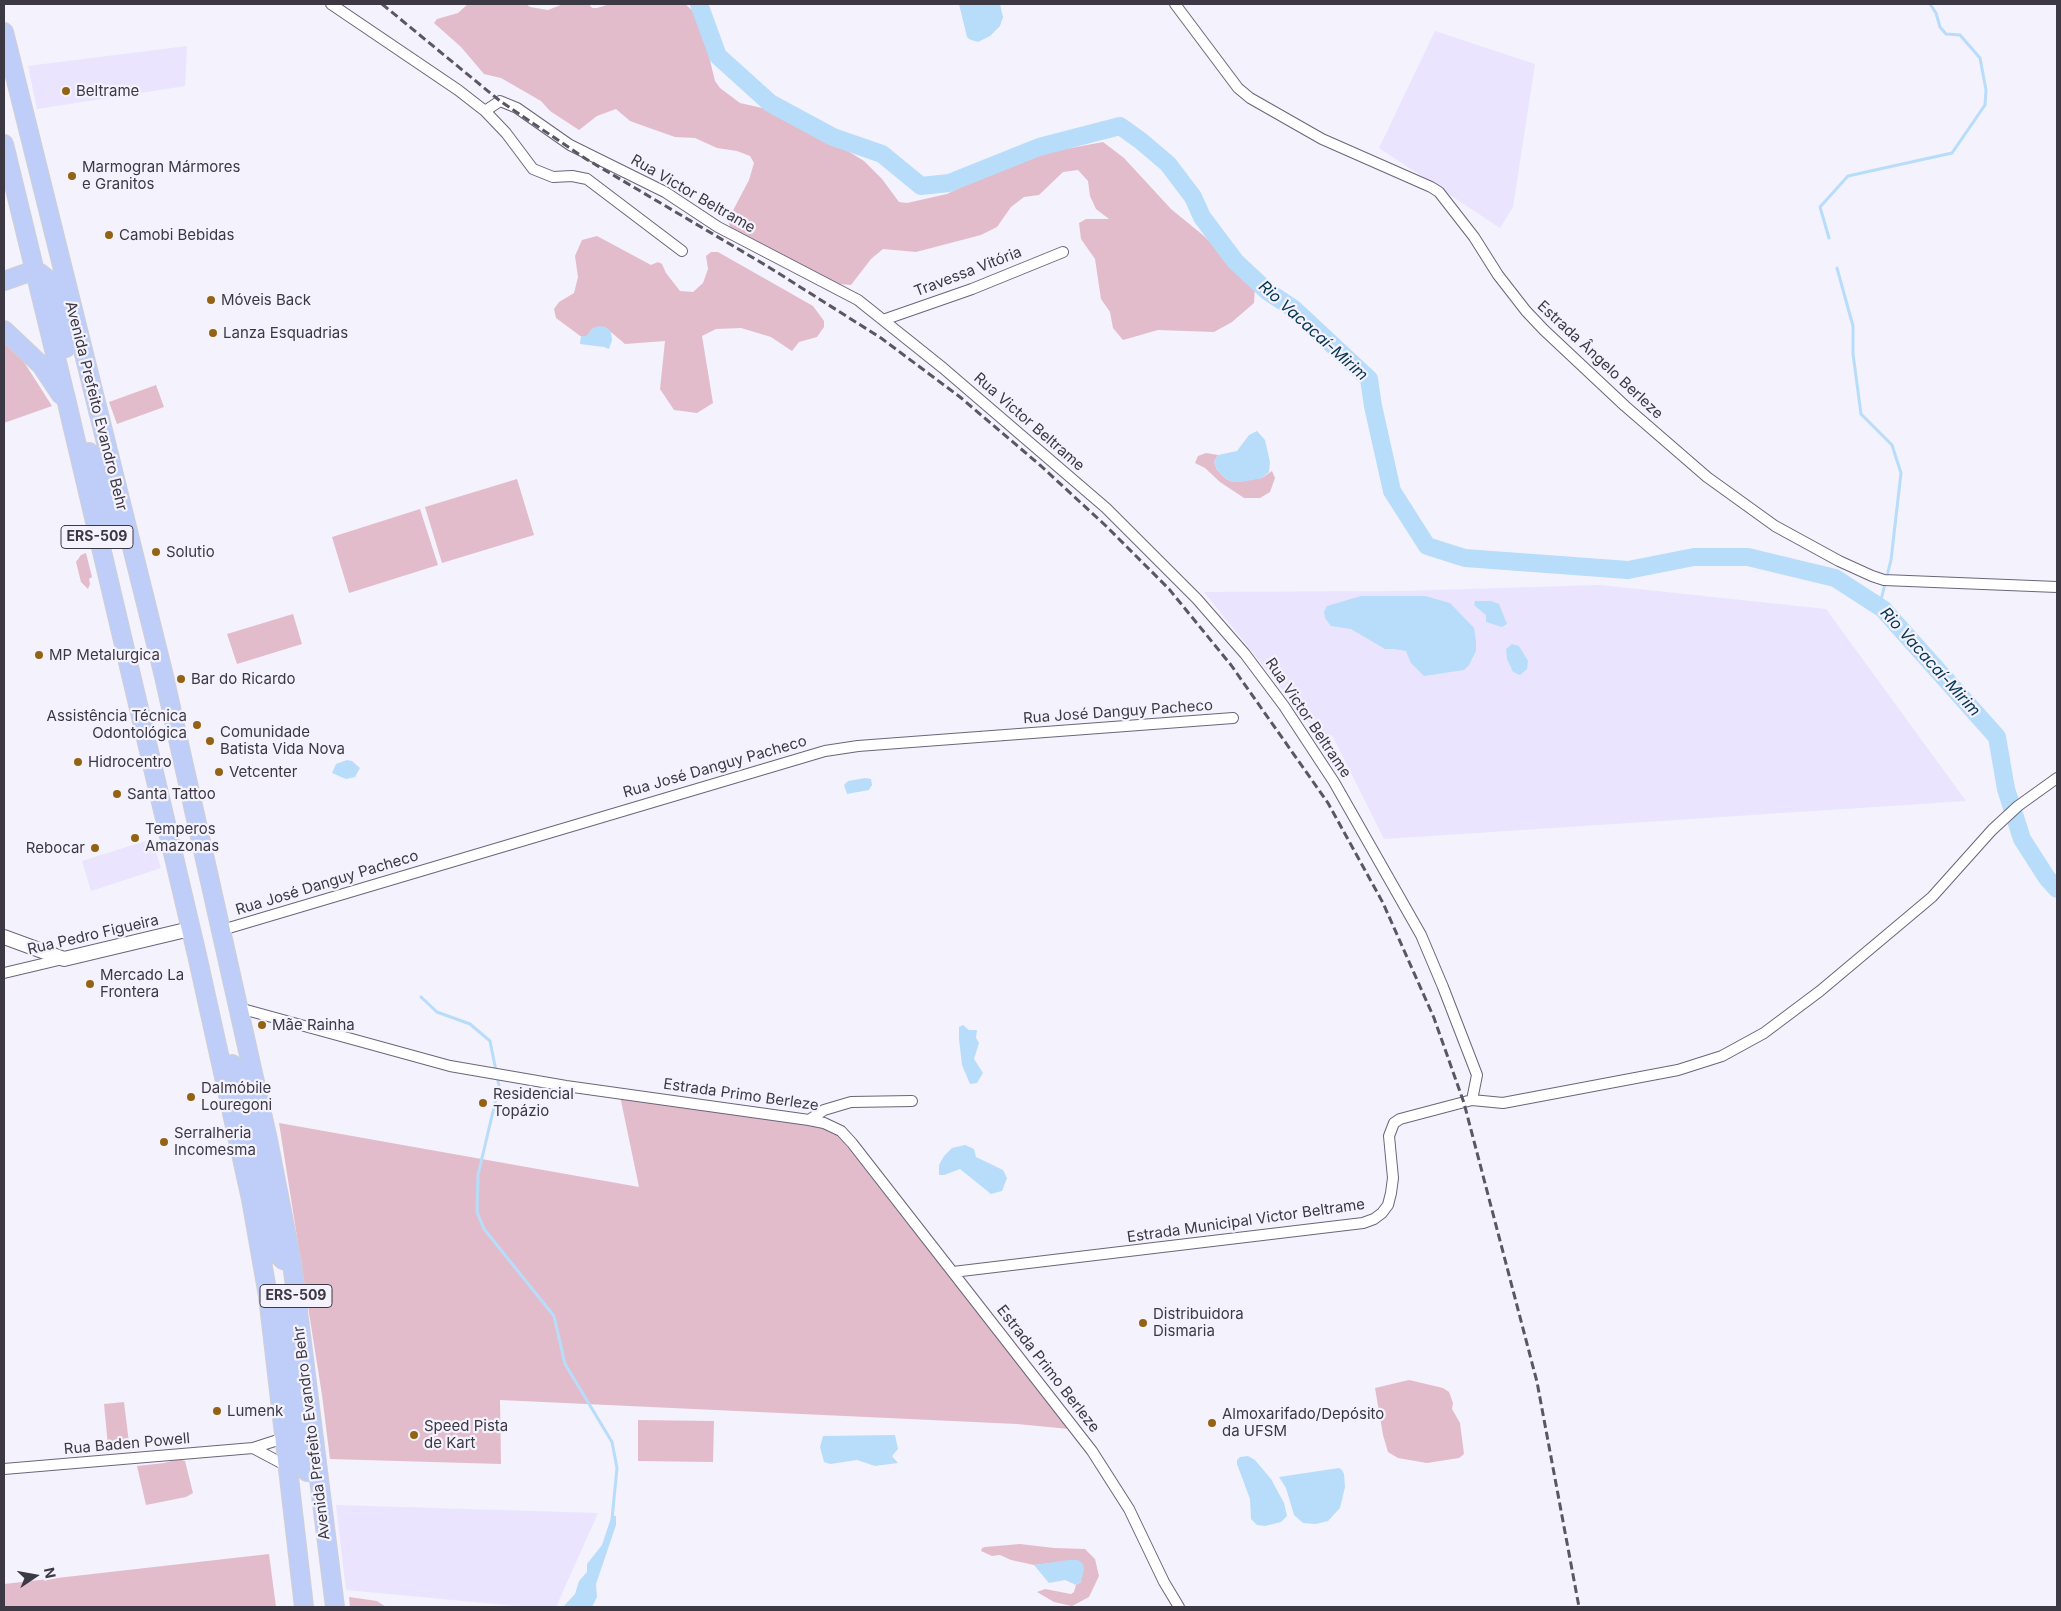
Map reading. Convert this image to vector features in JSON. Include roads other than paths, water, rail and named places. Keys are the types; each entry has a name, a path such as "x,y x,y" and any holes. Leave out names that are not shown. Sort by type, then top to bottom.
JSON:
{"highway":[{"name":"Avenida Prefeito Evandro Behr","path":"4,32 134,562 163,672 268,1140 292,1263 322,1520 335,1607"},
{"name":"Avenida Prefeito Evandro Behr","path":"4,144 67,403 209,1008 249,1191 268,1296 304,1607"},
{"path":"4,281 35,270 51,282 93,467 134,562"},
{"path":"4,330 41,365 67,403"},
{"path":"209,1008 229,1054 240,1088 276,1254 283,1260 292,1263"},
{"path":"268,1296 275,1296 281,1301 284,1312 300,1443 310,1486 322,1520"}],"street":[{"path":"331,4 458,90 485,111 506,133 533,169 553,177 572,176 587,179 682,251"},
{"name":"Estrada Ângelo Berleze","path":"1175,4 1238,88 1250,98 1322,139 1439,192 1474,237 1498,275 1526,311 1544,330 1625,406 1708,477 1774,526 1839,561 1884,580 2057,586"},
{"name":"Rua Victor Beltrame","path":"485,111 500,101 517,108 570,145 649,184 718,227 858,300 943,368 1106,508 1197,599 1245,654 1284,706 1334,782 1421,935 1444,986 1477,1076 1472,1100"},
{"name":"Travessa Vitória","path":"883,320 972,289 1063,252"},
{"name":"Rua José Danguy Pacheco","path":"222,930 825,751 858,746 1232,718"},
{"name":"Estrada Municipal Victor Beltrame","path":"953,1272 1363,1223 1382,1213 1388,1205 1393,1178 1389,1136 1394,1123 1400,1119 1472,1100 1503,1103 1678,1070 1722,1056 1772,1027 1820,991 1932,897 1992,830 2018,806 2057,778"},
{"name":"Rua Pedro Figueira","path":"4,973 190,929"},
{"path":"4,936 64,959"},
{"name":"Estrada Primo Berleze","path":"239,1008 450,1066 566,1086 824,1122 841,1131 1092,1451 1129,1509 1164,1582 1179,1607"},
{"path":"809,1120 824,1110 850,1102 912,1101"},
{"name":"Rua Baden Powell","path":"4,1469 253,1448 284,1438"},
{"path":"253,1448 287,1466"}],"water":[{"path":"959,4 1000,4 1003,17 1000,26 990,36 978,42 969,39"},
{"path":"605,327 611,332 612,340 609,349 580,344 581,336 587,336 593,328"},
{"path":"1257,431 1265,440 1270,462 1269,472 1262,478 1242,482 1233,482 1226,479 1217,470 1214,462 1218,455 1237,451 1249,435"},
{"path":"1361,596 1425,596 1450,603 1474,628 1476,651 1469,665 1464,670 1424,676 1411,663 1406,651 1385,649 1351,629 1331,626 1325,618 1324,612 1327,606"},
{"path":"1475,601 1491,601 1499,604 1507,624 1502,627 1486,622 1486,615 1474,605"},
{"path":"1512,644 1519,646 1528,661 1527,669 1520,675 1513,672 1507,659 1506,649"},
{"path":"347,760 352,761 360,768 355,777 346,779 332,773 336,764"},
{"path":"865,778 871,779 872,785 869,790 847,794 844,785 848,781"},
{"path":"963,1025 969,1030 977,1030 976,1038 979,1043 974,1059 983,1073 977,1083 970,1084 962,1065 959,1027"},
{"path":"965,1145 974,1149 976,1157 1003,1170 1007,1178 1002,1191 991,1194 960,1169 939,1175 939,1165 944,1156 952,1148"},
{"path":"895,1435 898,1449 892,1456 898,1463 875,1466 857,1460 830,1464 824,1462 820,1447 823,1436"},
{"path":"1248,1456 1255,1460 1271,1479 1284,1503 1287,1516 1281,1522 1265,1526 1257,1525 1251,1519 1250,1499 1237,1464 1237,1460 1240,1457"},
{"path":"1339,1468 1344,1474 1345,1487 1340,1508 1328,1521 1316,1524 1303,1523 1294,1515 1286,1488 1279,1477"},
{"path":"612,1515 616,1516 616,1525 596,1584 597,1597 592,1607 563,1607 575,1594 579,1581 587,1572 587,1564 602,1545"},
{"path":"1078,1560 1083,1564 1084,1570 1081,1582 1076,1585 1065,1580 1049,1583 1034,1565"}],"waterway":[{"name":"Rio Vacacaí-Mirim","path":"699,4 718,56 770,103 833,137 882,154 921,186 949,183 1039,147 1120,126 1141,141 1168,164 1193,197 1202,217 1235,261 1267,291 1294,309 1369,379 1373,406 1392,491 1427,546 1465,558 1628,570 1694,557 1748,557 1835,578 1883,609 1997,737 2006,789 2022,839 2047,878 2057,889"},
{"path":"1829,238 1820,207 1848,176 1952,153 1985,105 1986,90 1980,58 1960,35 1946,34 1940,27 1936,13 1930,4"},
{"path":"1837,268 1853,326 1853,354 1861,414 1892,445 1901,473 1891,560 1881,600 1883,609"},
{"path":"421,997 437,1012 470,1024 490,1041 499,1086 478,1175 477,1212 484,1229 554,1316 565,1364 612,1442 617,1468 612,1519"}],"railway":[{"path":"382,4 500,101 586,159 767,266 881,338 960,397 1041,466 1106,526 1169,589 1231,665 1328,803 1383,903 1434,1018 1464,1103 1537,1382 1579,1607"}],"place":[{"name":"Beltrame","path":"66,91"},
{"name":"Marmogran Mármores e Granitos","path":"72,176"},
{"name":"Camobi Bebidas","path":"109,235"},
{"name":"Móveis Back","path":"211,300"},
{"name":"Lanza Esquadrias","path":"213,333"},
{"name":"Solutio","path":"156,552"},
{"name":"MP Metalurgica","path":"39,655"},
{"name":"Bar do Ricardo","path":"181,679"},
{"name":"Assistência Técnica Odontológica","path":"197,725"},
{"name":"Comunidade Batista Vida Nova","path":"210,741"},
{"name":"Hidrocentro","path":"78,762"},
{"name":"Vetcenter","path":"219,772"},
{"name":"Santa Tattoo","path":"117,794"},
{"name":"Temperos Amazonas","path":"135,838"},
{"name":"Rebocar","path":"95,848"},
{"name":"Mercado La Frontera","path":"90,984"},
{"name":"Mãe Rainha","path":"262,1025"},
{"name":"Dalmóbile Louregoni","path":"191,1097"},
{"name":"Residencial Topázio","path":"483,1103"},
{"name":"Serralheria Incomesma","path":"164,1142"},
{"name":"Distribuidora Dismaria","path":"1143,1323"},
{"name":"Lumenk","path":"217,1411"},
{"name":"Almoxarifado/Depósito da UFSM","path":"1212,1423"},
{"name":"Speed Pista de Kart","path":"414,1435"}]}
